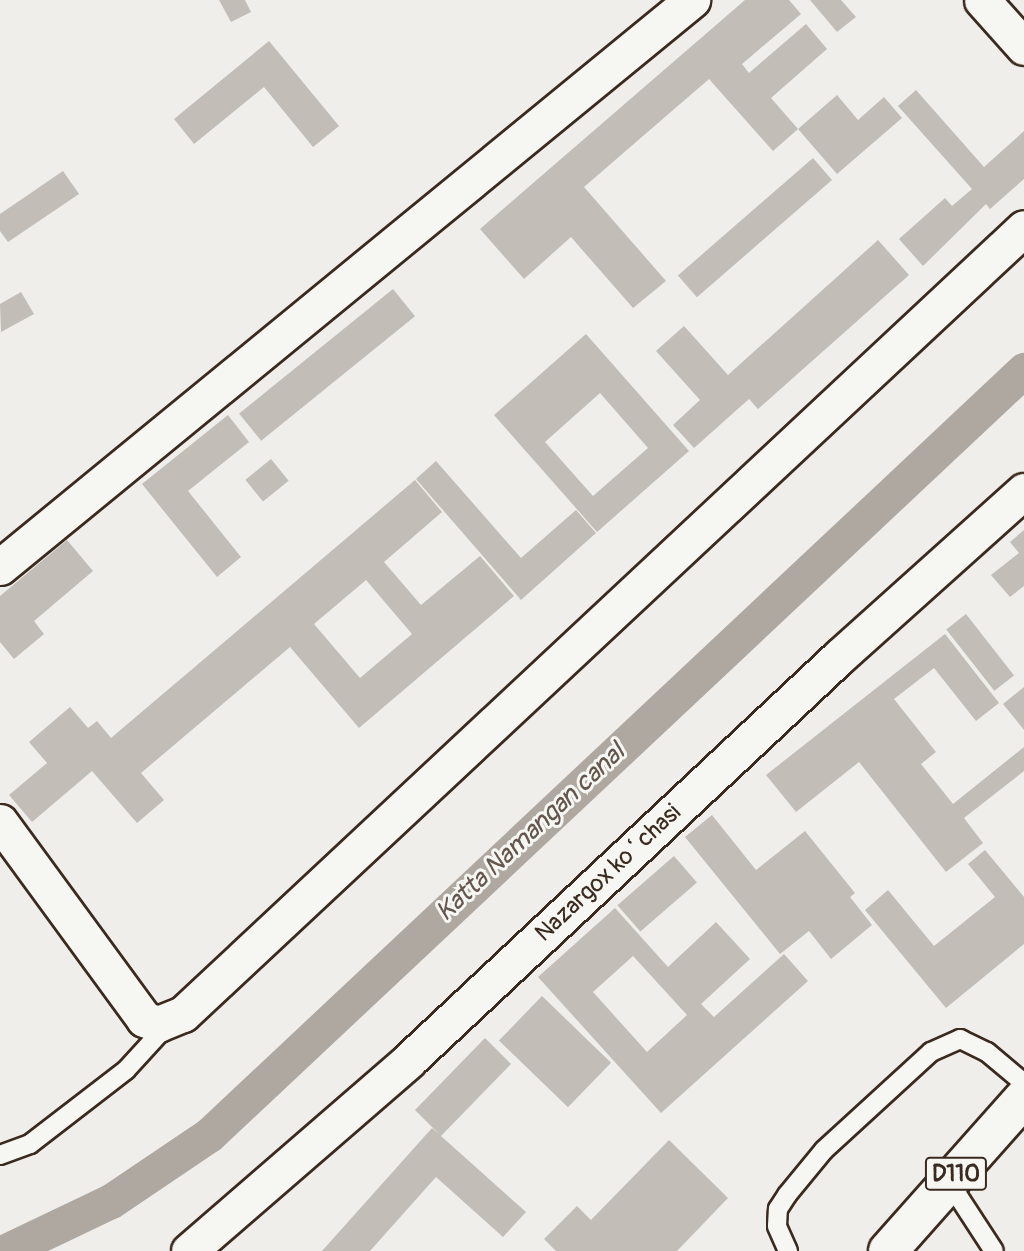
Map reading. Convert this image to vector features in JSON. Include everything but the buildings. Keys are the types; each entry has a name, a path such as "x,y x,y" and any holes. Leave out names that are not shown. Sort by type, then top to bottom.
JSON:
{"main road":[{"name":"D110","path":"888,1251 1024,1098"}],"street":[{"path":"0,567 692,0"},
{"path":"982,0 1024,47"},
{"path":"0,822 144,1019 158,1024 183,1014 1024,228"},
{"name":"Nazargox koʻchasi","path":"202,1248 408,1062 820,675 1024,491"}],"lane":[{"path":"0,1155 30,1144 126,1070 170,1021"},
{"path":"788,1251 777,1226 778,1209 788,1195 824,1150 931,1052 960,1039 987,1052 1024,1083"},
{"path":"948,1182 994,1251"}],"waterway":[{"name":"Katta Namangan canal","path":"6,1251 111,1201 209,1135 1024,370"}]}
